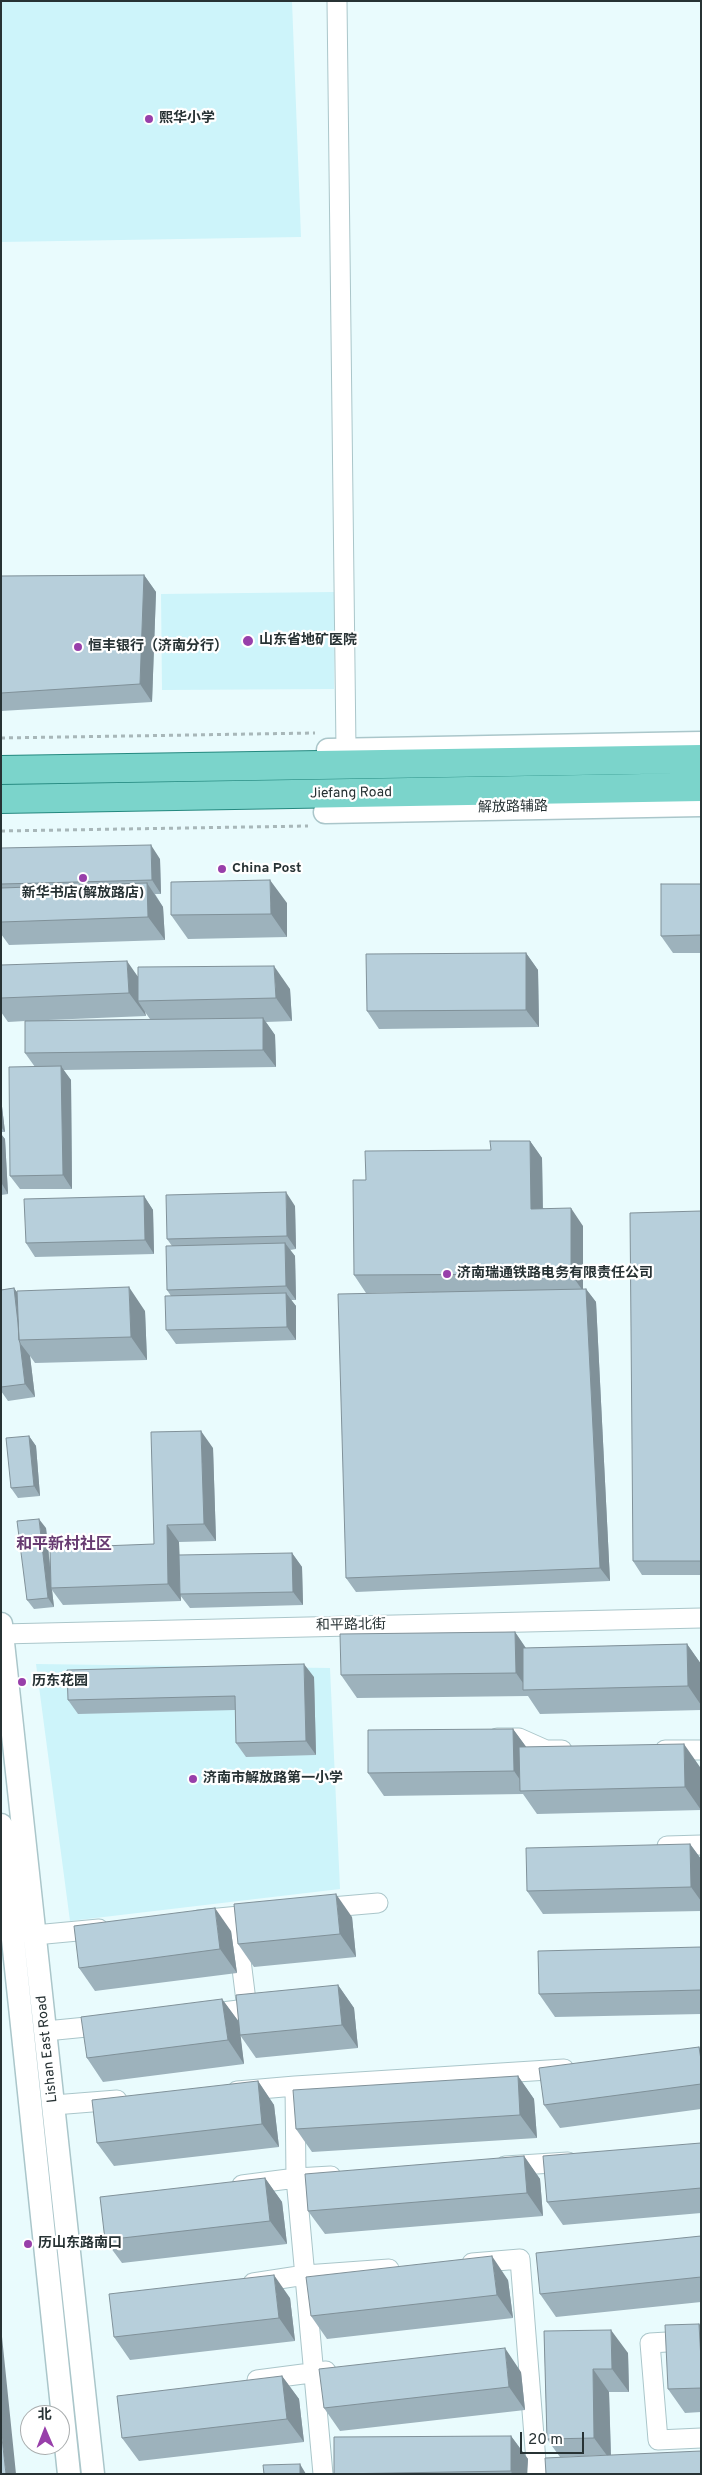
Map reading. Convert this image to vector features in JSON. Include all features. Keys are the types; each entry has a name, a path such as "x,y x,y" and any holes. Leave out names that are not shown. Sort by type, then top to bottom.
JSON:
{"main road":[{"path":"296,767 337,750"},
{"name":"Jiefang Road","path":"1,770 296,767 701,759"},
{"name":"Jiefang Road","path":"1,799 701,788"},
{"path":"296,794 325,812"}],"street":[{"path":"337,1 337,750 701,743"},
{"name":"解放路辅路","path":"325,812 701,805"},
{"name":"和平路北街","path":"2,1631 701,1618"},
{"name":"Lishan East Road","path":"2,1631 93,2474"},
{"path":"480,1738 518,1738 546,1750 585,1750"},
{"path":"643,1750 701,1750"},
{"name":"Lishan East Road","path":"1,1825 69,2474"},
{"path":"651,1847 701,1845"},
{"path":"302,1910 378,1903"},
{"path":"178,1922 274,1913"},
{"path":"236,1916 247,2009"},
{"path":"35,1935 121,1927"},
{"path":"190,2016 285,2005"},
{"path":"46,2031 122,2023"},
{"path":"218,2092 582,2068"},
{"path":"295,2086 296,2178 323,2474"},
{"path":"54,2105 131,2099"},
{"path":"484,2167 582,2161"},
{"path":"220,2188 296,2178 346,2175"},
{"path":"452,2264 520,2259 537,2474"},
{"path":"238,2285 305,2275 403,2268"},
{"path":"701,2340 650,2343 658,2440 701,2438"},
{"path":"508,2355 528,2354"},
{"path":"238,2383 343,2369"},
{"path":"515,2443 534,2442"},
{"path":"321,2453 340,2452"}],"shaded area":[{"name":"熙华小学","path":"1,1 292,1 301,237 1,242"},
{"name":"山东省地矿医院","path":"334,592 334,689 162,690 161,594"},
{"name":"济南市解放路第一小学","path":"36,1664 330,1668 340,1889 70,1921"}],"building":[{"name":"恒丰银行（济南分行）","path":"144,575 140,684 1,693 1,576"},
{"path":"151,845 152,880 1,884 1,848"},
{"path":"270,880 271,914 171,915 171,882"},
{"path":"147,883 148,917 1,922 1,888"},
{"path":"661,884 701,884 701,935 661,936"},
{"path":"526,953 526,1010 367,1011 366,954"},
{"path":"127,961 129,993 1,998 1,965"},
{"path":"274,966 276,998 138,1001 138,967"},
{"path":"263,1018 263,1050 25,1053 25,1021"},
{"path":"61,1066 63,1175 10,1176 9,1067"},
{"path":"490,1141 530,1141 531,1209 571,1208 571,1274 354,1275 353,1180 366,1180 365,1151 491,1150"},
{"path":"286,1192 287,1236 167,1239 166,1195"},
{"path":"144,1196 145,1240 26,1243 24,1199"},
{"path":"701,1211 701,1561 633,1561 630,1213"},
{"path":"285,1243 286,1286 167,1290 166,1246"},
{"path":"129,1287 131,1337 19,1340 17,1291"},
{"path":"14,1288 25,1384 1,1387 1,1290"},
{"path":"586,1289 600,1568 346,1578 338,1294"},
{"path":"286,1293 287,1327 166,1330 165,1296"},
{"path":"201,1431 204,1524 167,1525 168,1584 51,1588 50,1548 154,1544 151,1432"},
{"path":"29,1436 34,1486 11,1488 6,1438"},
{"path":"39,1519 48,1598 27,1600 17,1521"},
{"path":"292,1553 293,1592 180,1594 179,1555"},
{"path":"515,1632 516,1673 341,1675 340,1634"},
{"path":"687,1644 688,1686 523,1690 523,1648"},
{"path":"304,1664 306,1741 236,1743 235,1696 68,1700 67,1670"},
{"path":"513,1729 514,1771 368,1773 368,1730"},
{"path":"684,1744 685,1787 520,1791 519,1747"},
{"path":"690,1844 691,1887 527,1891 526,1848"},
{"path":"336,1894 340,1934 238,1944 234,1904"},
{"path":"215,1908 220,1949 79,1968 74,1926"},
{"path":"701,1947 701,1990 539,1994 538,1951"},
{"path":"338,1985 342,2025 240,2035 236,1995"},
{"path":"222,1999 228,2040 87,2058 81,2017"},
{"path":"699,2047 701,2084 544,2105 539,2068"},
{"path":"518,2076 520,2115 296,2129 293,2090"},
{"path":"258,2081 262,2124 97,2143 92,2100"},
{"path":"701,2143 701,2188 547,2202 543,2156"},
{"path":"524,2156 527,2193 308,2211 305,2174"},
{"path":"265,2178 270,2221 105,2240 100,2197"},
{"path":"701,2236 701,2277 540,2294 536,2253"},
{"path":"492,2256 497,2295 311,2316 306,2277"},
{"path":"274,2275 279,2318 114,2337 109,2294"},
{"path":"699,2324 701,2388 668,2389 665,2325"},
{"path":"611,2330 612,2369 593,2369 594,2438 547,2439 544,2331"},
{"path":"505,2348 509,2387 324,2408 319,2369"},
{"path":"282,2376 287,2419 122,2438 117,2396"},
{"path":"1,2429 6,2474 1,2474"},
{"path":"511,2436 511,2471 334,2474 334,2437"},
{"path":"701,2451 701,2474 546,2474 545,2458"},
{"path":"300,2464 300,2474 264,2474 263,2465"}],"place":[{"name":"熙华小学","path":"149,119"},
{"name":"山东省地矿医院","path":"248,641"},
{"name":"恒丰银行（济南分行）","path":"78,647"},
{"name":"China Post","path":"222,869"},
{"name":"新华书店(解放路店)","path":"83,878"},
{"name":"济南瑞通铁路电务有限责任公司","path":"447,1274"},
{"name":"历东花园","path":"22,1682"},
{"name":"济南市解放路第一小学","path":"193,1779"},
{"name":"历山东路南口","path":"28,2244"}],"district":[{"name":"和平新村社区","path":"64,1546"}]}
